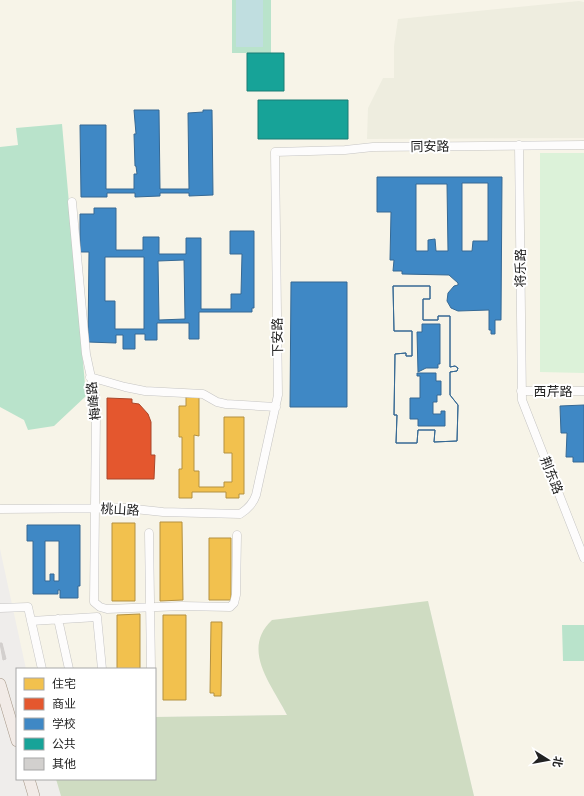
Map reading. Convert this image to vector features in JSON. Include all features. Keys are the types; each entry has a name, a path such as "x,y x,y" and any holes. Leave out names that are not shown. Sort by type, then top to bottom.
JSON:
{"main road":[{"path":"0,684 16,738"},
{"path":"29,780 34,796"}],"street":[{"name":"将乐路","path":"519,145 521,391"},
{"name":"同安路","path":"275,152 345,150 373,147 584,145"},
{"name":"下安路","path":"240,514 255,500 278,395 275,152"},
{"name":"梅峰路","path":"72,202 86,347 90,377 95,396 96,414 94,602 100,607 107,609 150,608"},
{"path":"90,377 145,391 204,394 217,402 226,404 276,406"},
{"name":"西芹路","path":"521,391 584,391"},
{"name":"荆东路","path":"521,391 522,400 584,558"},
{"name":"桃山路","path":"0,509 95,508 240,514"},
{"path":"149,534 151,668"},
{"path":"150,608 193,606 224,608 232,606 236,595 237,535"},
{"path":"0,608 28,607 42,668"},
{"path":"31,621 97,617 102,668"},
{"path":"58,619 69,668"}],"shaded area":[{"path":"0,0 584,0 584,796 474,796 428,601 267,679 287,715 156,717 156,668 26,668 0,549"},
{"path":"579,1 584,2 584,138 367,139 368,108 383,78 394,78 394,46 398,19"}],"green space":[{"path":"232,0 271,0 271,53 232,53"},
{"path":"62,124 86,396 54,426 28,430 24,420 0,407 0,147 18,145 16,128"},
{"path":"540,153 584,153 584,373 540,372"},
{"path":"428,601 474,796 61,796 56,780 156,780 156,717 287,715 262,668 259,656 259,643 263,632 272,620"},
{"path":"562,625 584,625 584,661 563,661"}],"water":[{"path":"236,0 263,0 263,47 236,47"}],"building: 住宅":[{"path":"186,397 199,397 199,436 194,435 194,471 199,471 199,487 224,487 224,482 232,482 232,453 224,453 224,417 244,417 244,494 239,494 239,498 226,498 226,492 192,492 192,498 179,498 179,469 182,469 182,437 179,437 179,406 186,406"},
{"path":"160,522 182,522 183,600 160,601"},
{"path":"112,523 135,523 135,601 112,601"},
{"path":"209,538 231,538 231,600 209,600"},
{"path":"140,614 140,668 117,668 117,615"},
{"path":"163,615 186,615 186,700 163,700"},
{"path":"211,622 222,622 221,696 214,696 214,693 210,693"}],"building: 商业":[{"path":"107,398 132,399 132,403 139,404 148,414 151,422 151,455 155,455 154,479 107,479"}],"building: 学校":[{"path":"134,110 159,110 160,189 189,189 188,113 212,110 213,195 189,196 189,193 160,193 160,196 135,197 135,193 107,193 107,197 81,197 80,125 106,125 106,189 134,189 134,174 137,174 135,166 134,134 136,134"},
{"path":"377,177 502,177 501,320 495,320 495,334 491,334 491,330 489,330 489,310 458,311 451,308 447,301 448,293 454,286 458,285 458,283 449,275 402,274 402,271 393,271 394,260 390,260 391,212 377,212","holes":["462,183 488,183 488,241 473,241 472,251 462,251","416,184 447,184 448,251 436,251 435,239 428,240 428,251 416,251"]},
{"path":"94,208 116,208 116,250 143,250 143,237 159,237 159,254 186,254 186,238 201,238 201,309 231,309 231,294 241,294 242,254 230,254 230,231 254,231 254,308 252,308 252,312 199,312 199,339 189,339 189,323 157,323 157,340 145,340 145,334 135,334 135,349 123,349 123,335 116,335 116,343 88,342 89,252 80,252 80,214 94,214","holes":["105,257 144,257 144,329 115,329 115,301 105,301","184,260 185,319 159,320 158,261"]},
{"path":"291,282 347,282 347,407 290,407"},
{"path":"393,286 430,286 430,299 423,299 423,320 438,320 438,316 450,316 450,367 455,366 458,368 457,371 450,372 450,395 458,405 457,441 434,442 435,430 418,430 417,443 396,443 397,415 394,415 395,354 406,353 406,356 412,356 412,331 394,331","holes":["422,324 440,324 440,364 438,364 438,368 426,368 418,372 417,332 422,332","417,373 436,373 436,381 441,381 441,395 437,395 437,402 433,402 433,414 441,414 441,411 445,411 445,426 418,426 418,419 410,419 410,398 420,398 420,376 417,376"]},
{"path":"393,286 430,286 430,299 423,299 423,320 438,320 438,316 450,316 450,367 455,366 458,368 457,371 450,372 450,395 458,405 457,441 434,442 435,430 418,430 417,443 396,443 397,415 394,415 395,354 406,353 406,356 412,356 412,331 394,331"},
{"path":"584,405 584,462 573,462 573,457 566,457 567,433 561,433 560,406"},
{"path":"27,525 80,525 80,586 78,586 78,598 60,598 60,590 58,590 58,594 33,594 33,541 27,541","holes":["45,541 59,541 59,581 54,581 54,574 50,574 50,581 45,581"]}],"building: 公共":[{"path":"247,53 284,53 284,91 247,91"},
{"path":"258,100 348,100 348,139 258,139"}],"building: 其他":[{"path":"0,643 2,643 6,659 3,660"}]}
